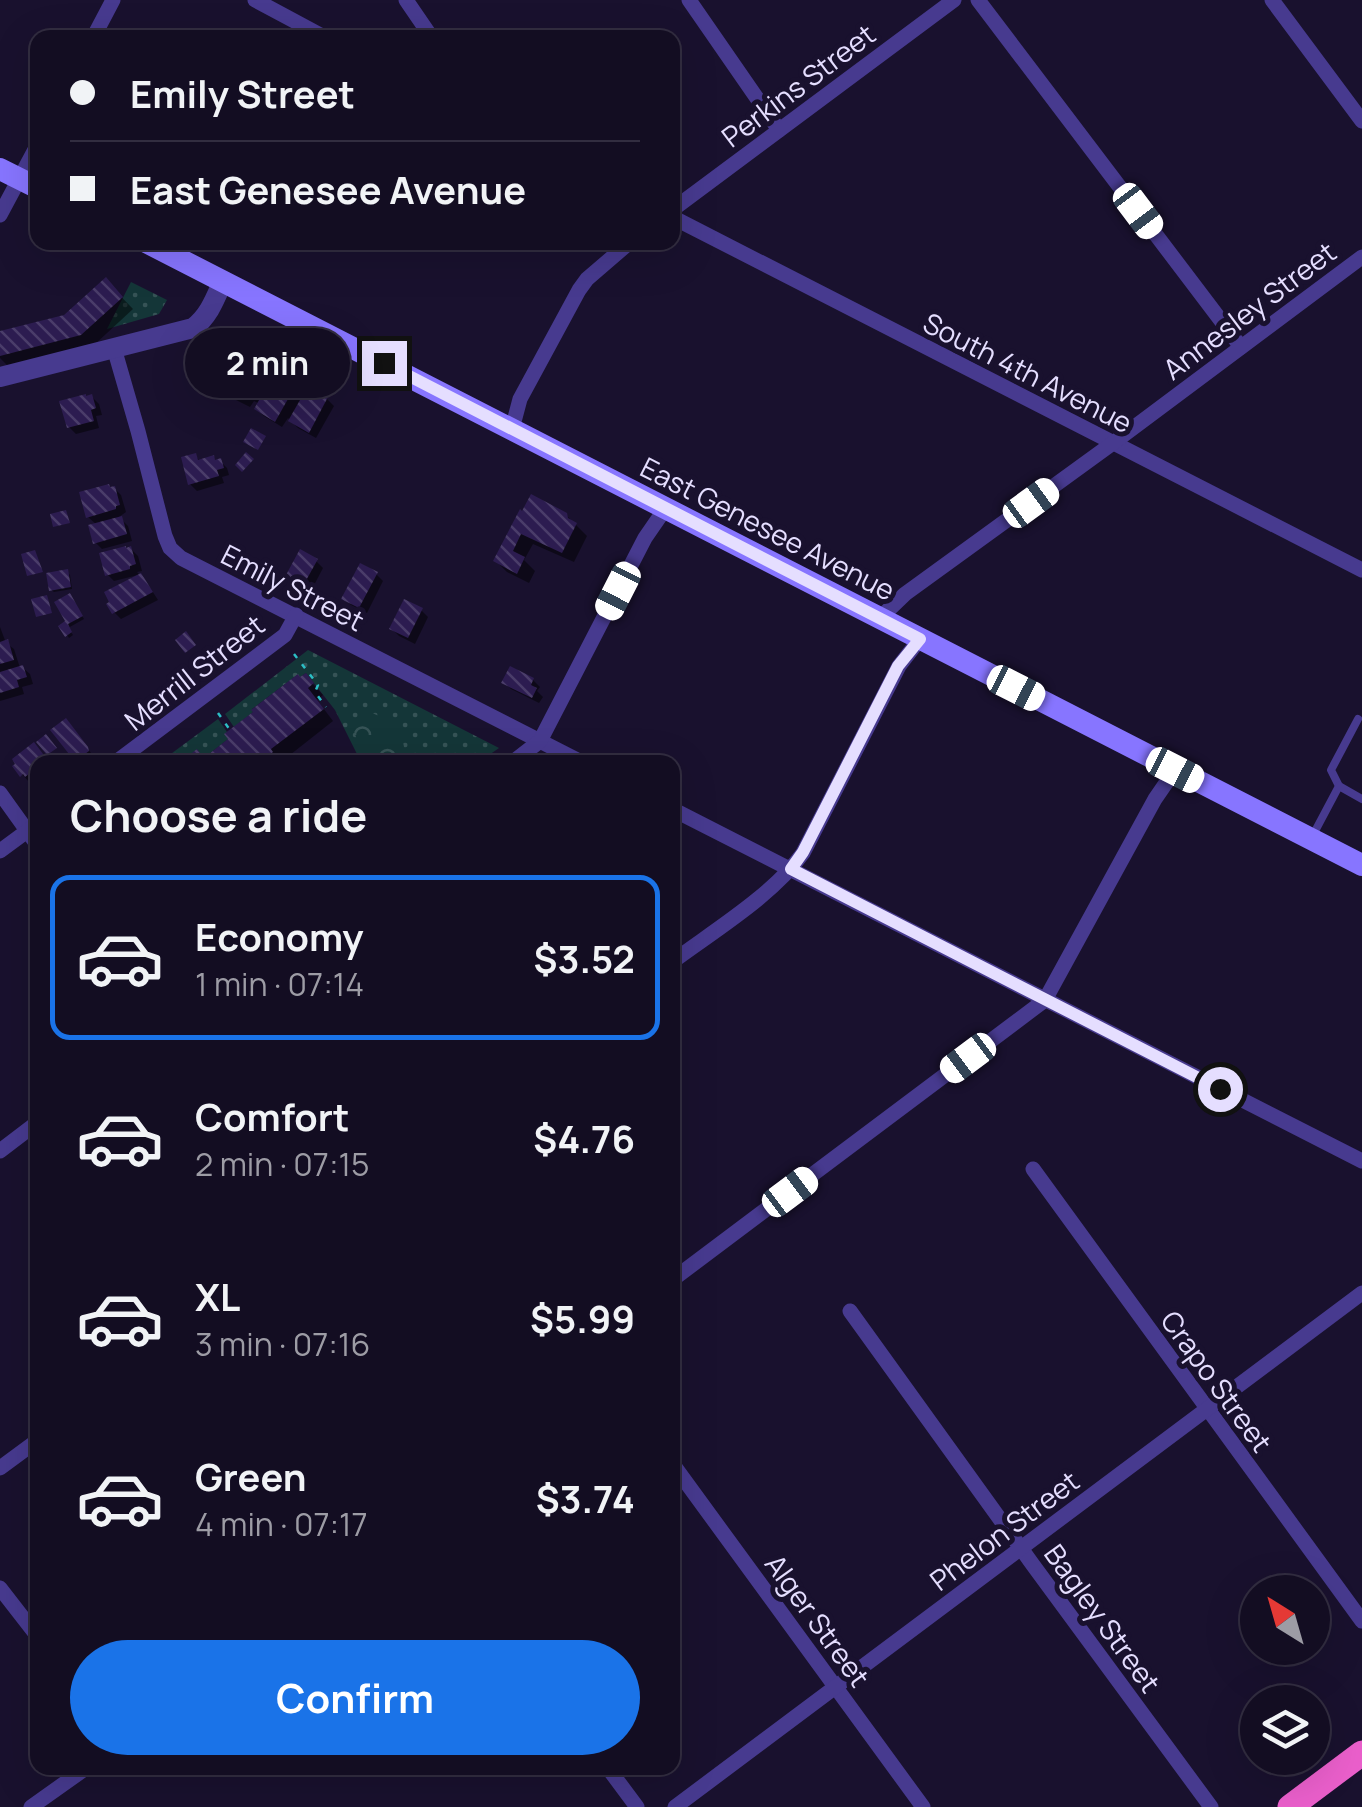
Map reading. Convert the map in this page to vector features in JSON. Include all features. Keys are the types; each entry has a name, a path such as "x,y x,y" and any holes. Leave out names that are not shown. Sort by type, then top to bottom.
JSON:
{"highway":[{"path":"1290,1807 1362,1754"}],"main road":[{"name":"East Genesee Avenue","path":"162,250 1362,866"}],"street":[{"path":"97,30 113,0"},
{"path":"255,0 311,30"},
{"path":"406,0 427,30"},
{"path":"688,0 779,130"},
{"name":"Perkins Street","path":"680,208 954,0"},
{"path":"978,0 1241,347"},
{"path":"1272,0 1362,121"},
{"path":"0,215 19,179"},
{"name":"South 4th Avenue","path":"680,218 1362,570"},
{"path":"512,430 520,399 580,290 621,250"},
{"name":"Annesley Street","path":"879,619 905,594 1362,257"},
{"path":"0,378 192,328 208,313 223,280"},
{"name":"Emily Street","path":"114,348 170,548 181,558 567,755"},
{"path":"522,755 540,742 644,538 666,509"},
{"name":"Merrill Street","path":"125,755 285,635 296,615"},
{"path":"680,956 791,869 898,666 920,639"},
{"path":"680,1274 1045,1000 1155,799 1175,770"},
{"path":"0,794 30,825"},
{"path":"680,813 1362,1160"},
{"path":"0,851 30,828"},
{"path":"0,1151 30,1128"},
{"name":"Crapo Street","path":"1033,1169 1362,1621"},
{"name":"Phelon Street","path":"675,1807 1362,1292"},
{"name":"Bagley Street","path":"850,1311 1211,1807"},
{"path":"0,1468 30,1446"},
{"name":"Alger Street","path":"680,1473 923,1807"},
{"path":"0,1588 30,1626"},
{"path":"31,1807 76,1775"},
{"path":"613,1775 637,1807"}],"lane":[{"path":"1358,718 1331,770 1338,786 1362,799"},
{"path":"1310,839 1338,786"}],"path":[{"path":"294,654 318,685 315,692 326,707"},
{"path":"218,713 230,730"}],"green space":[{"path":"131,282 167,300 159,314 107,329"},
{"path":"308,650 499,748 489,755 358,755 335,710 306,673 297,675 234,727 225,714"},
{"path":"370,712 385,720 401,738 404,755 365,755 354,731 359,718"},
{"path":"218,719 227,732 228,739 208,755 197,750 190,755 169,755"}],"building":[{"path":"106,277 123,297 81,335 0,356 0,331 64,315"},
{"path":"246,353 263,363 263,370 249,395 242,392 239,398 208,377 220,356 231,363 234,357 239,360"},
{"path":"276,370 297,383 275,422 254,409"},
{"path":"308,386 328,397 309,433 288,421"},
{"path":"92,394 94,421 67,428 59,401"},
{"path":"251,428 266,436 258,450 243,442"},
{"path":"246,452 254,459 242,472 235,465"},
{"path":"196,453 198,460 214,455 215,460 221,458 224,468 217,470 219,476 188,485 181,457"},
{"path":"115,486 120,505 86,518 79,492"},
{"path":"531,494 567,513 577,523 562,553 521,534 513,551 525,557 517,574 493,561"},
{"path":"66,510 70,523 53,527 50,514"},
{"path":"122,516 127,534 93,544 88,525"},
{"path":"131,546 136,564 105,576 99,553"},
{"path":"300,549 318,559 304,584 286,575"},
{"path":"35,550 43,572 27,576 21,554"},
{"path":"360,563 378,572 359,608 341,599"},
{"path":"68,569 71,587 49,591 46,573"},
{"path":"141,573 153,592 112,614 104,592"},
{"path":"70,593 83,616 68,624 72,632 65,637 58,626 65,621 54,602"},
{"path":"47,595 52,613 36,617 31,599"},
{"path":"404,599 423,608 408,638 389,629"},
{"path":"186,631 196,645 185,653 175,640"},
{"path":"8,639 14,660 0,664 0,642"},
{"path":"23,665 27,677 17,680 19,687 0,693 0,672"},
{"path":"510,666 534,678 531,685 537,688 532,698 501,683"},
{"path":"306,673 314,683 308,688 324,709 271,749 269,755 208,755 228,739 224,734 251,710 298,674 300,677"},
{"path":"66,718 89,751 70,755 50,730"},
{"path":"46,734 57,748 47,755 36,742"},
{"path":"34,742 44,755 30,755 30,773 25,777 20,777 12,766 12,759"}],"route":[{"path":"384,363 920,639 898,666 791,869 1220,1089"}]}
